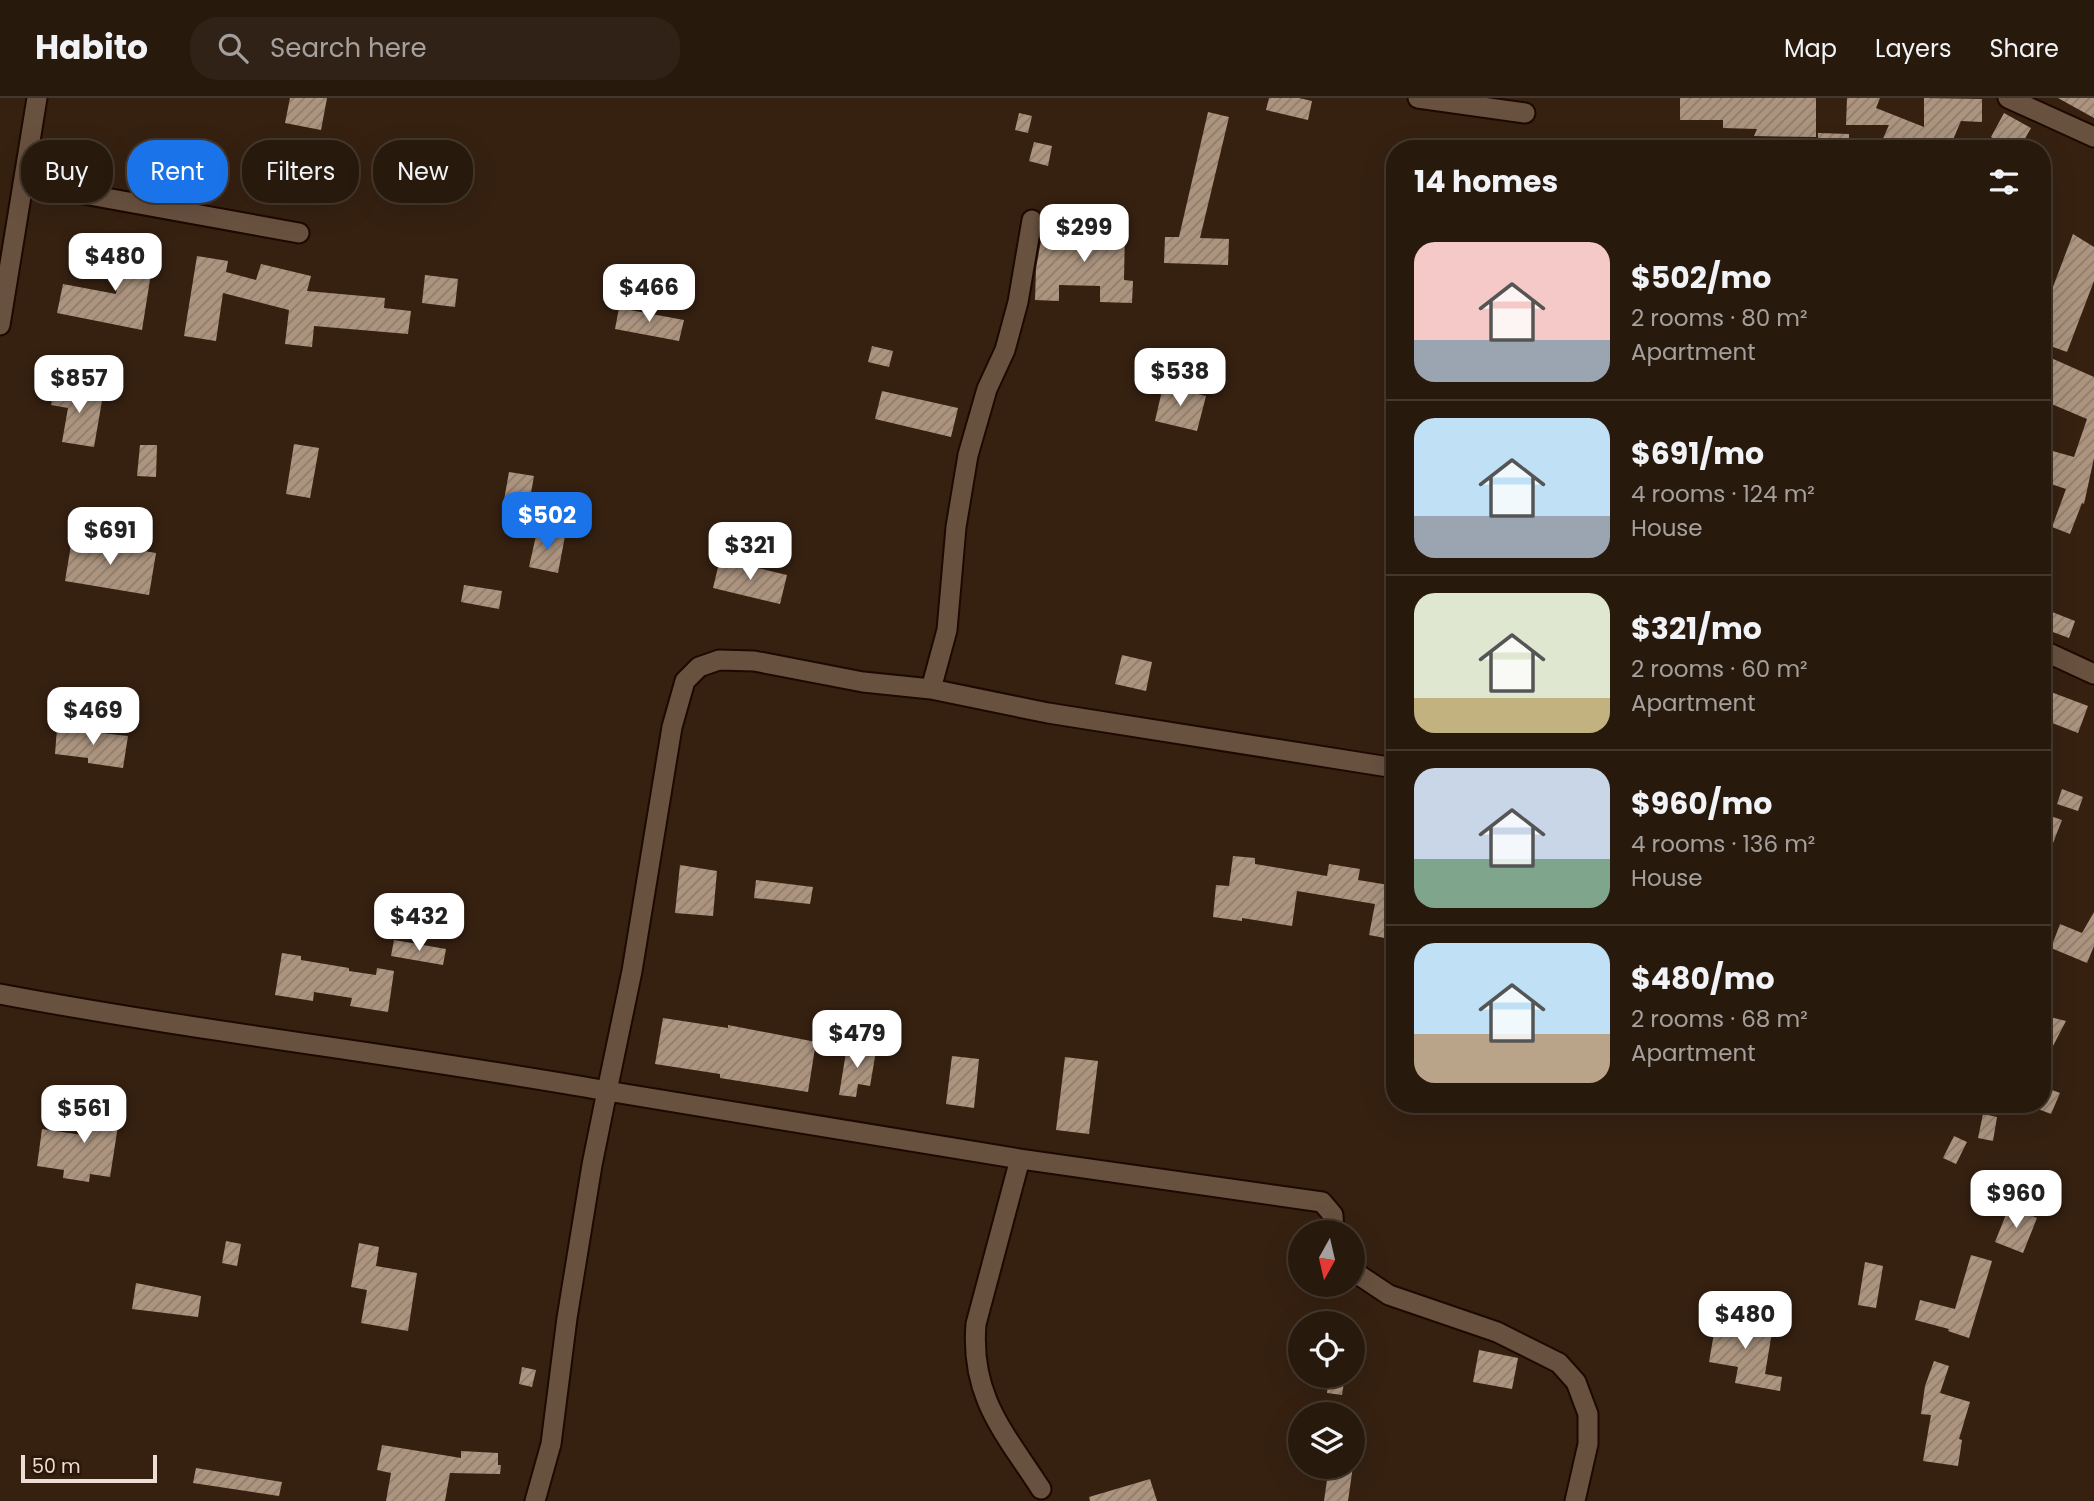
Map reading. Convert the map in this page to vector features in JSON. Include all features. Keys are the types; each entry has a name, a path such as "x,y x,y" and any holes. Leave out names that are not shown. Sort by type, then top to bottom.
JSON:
{"street":[{"path":"30,140 37,98"},
{"path":"1418,98 1525,113"},
{"path":"2008,98 2094,137"},
{"path":"0,324 21,195"},
{"path":"113,199 299,233"},
{"path":"931,688 947,630 956,527 968,455 987,389 1008,338 1018,302 1032,220"},
{"path":"2051,654 2094,674"},
{"path":"535,1501 551,1444 592,1165 632,971 672,727 685,681 699,667 719,660 754,661 863,682 931,688 1048,713 1386,767"},
{"path":"0,994 111,1015 479,1068 1020,1159 1322,1202 1333,1215 1333,1220"},
{"path":"1020,1159 976,1324 974,1342 976,1365 990,1410 1041,1489"},
{"path":"1365,1279 1389,1295 1497,1332 1559,1363 1576,1382 1588,1414 1588,1444 1575,1501"}],"building":[{"path":"290,98 327,98 321,130 285,123"},
{"path":"1269,98 1312,101 1308,120 1266,110"},
{"path":"1680,98 1816,98 1816,137 1754,136 1757,129 1723,128 1723,120 1680,120"},
{"path":"1847,98 1880,98 1876,108 1924,127 1924,98 1982,99 1982,122 1961,121 1953,140 1882,140 1889,125 1846,125"},
{"path":"2058,98 2094,98 2094,118"},
{"path":"1208,112 1229,117 1200,238 1229,239 1228,265 1164,263 1165,237 1179,237"},
{"path":"1019,113 1032,116 1028,133 1015,130"},
{"path":"2004,113 2031,128 2024,140 1996,140 1991,137"},
{"path":"1818,133 1849,134 1849,140 1818,140"},
{"path":"1034,142 1052,146 1048,166 1029,161"},
{"path":"1075,227 1125,229 1124,280 1133,281 1132,303 1100,302 1100,286 1059,285 1059,301 1035,300 1036,269 1042,235 1075,236"},
{"path":"2073,234 2094,247 2094,281 2067,352 2051,346 2051,292"},
{"path":"125,243 155,248 142,330 57,313 63,284 116,294"},
{"path":"197,256 228,261 226,272 256,280 261,264 311,276 307,291 385,298 384,308 411,311 408,334 314,326 312,347 285,344 289,310 223,293 216,341 184,336"},
{"path":"425,275 458,279 455,307 422,303"},
{"path":"619,308 684,320 679,341 615,329"},
{"path":"872,346 893,351 889,367 868,362"},
{"path":"2051,358 2094,377 2094,458 2084,504 2082,503 2070,534 2052,527 2066,489 2051,484 2051,451 2074,457 2087,419 2051,404"},
{"path":"54,386 103,395 94,447 62,442 68,408 51,405"},
{"path":"1163,386 1206,396 1197,431 1155,421"},
{"path":"882,391 958,408 951,437 875,419"},
{"path":"294,444 319,448 310,498 286,494"},
{"path":"140,445 157,445 156,477 137,476"},
{"path":"509,472 534,476 529,504 504,500"},
{"path":"537,531 565,536 558,573 529,567"},
{"path":"72,539 156,553 149,595 65,581"},
{"path":"720,559 787,575 780,604 713,588"},
{"path":"464,585 502,591 499,609 461,602"},
{"path":"2051,612 2075,621 2069,638 2051,631"},
{"path":"1122,655 1152,662 1146,691 1115,684"},
{"path":"2051,692 2088,706 2078,733 2051,722"},
{"path":"57,728 128,736 123,768 88,763 88,758 55,754"},
{"path":"2062,789 2083,797 2078,811 2057,804"},
{"path":"2051,816 2062,820 2053,843 2051,842"},
{"path":"1233,856 1255,858 1255,864 1327,876 1329,864 1360,869 1358,880 1386,885 1386,938 1369,935 1375,904 1297,891 1292,926 1242,918 1242,921 1213,917 1216,885 1229,886"},
{"path":"680,865 717,871 713,916 675,913"},
{"path":"756,880 813,887 810,904 754,898"},
{"path":"2094,912 2094,946 2087,963 2051,948 2060,924 2082,933"},
{"path":"394,940 446,949 443,965 391,956"},
{"path":"282,953 301,956 301,960 349,968 349,971 376,975 377,968 394,971 388,1012 350,1006 352,998 314,992 313,1001 275,995"},
{"path":"2051,1017 2066,1021 2053,1046 2051,1045"},
{"path":"663,1018 728,1028 728,1025 816,1042 808,1092 655,1064"},
{"path":"847,1046 876,1051 870,1086 858,1084 856,1097 839,1095"},
{"path":"952,1056 979,1059 974,1108 946,1104"},
{"path":"1065,1057 1098,1061 1089,1134 1056,1130"},
{"path":"2051,1090 2060,1093 2051,1114 2048,1113 2051,1113"},
{"path":"95,1096 122,1100 110,1177 90,1174 89,1182 63,1178 64,1170 37,1166 42,1129 89,1136"},
{"path":"1983,1114 1997,1117 1993,1141 1978,1138"},
{"path":"1954,1136 1967,1142 1956,1164 1943,1158"},
{"path":"2009,1207 2037,1218 2023,1253 1995,1242"},
{"path":"226,1241 241,1244 237,1266 222,1263"},
{"path":"359,1243 379,1247 376,1266 417,1273 408,1331 361,1323 367,1290 351,1287"},
{"path":"1971,1255 1992,1261 1969,1338 1948,1331 1949,1329 1915,1320 1920,1300 1955,1309"},
{"path":"1865,1262 1883,1266 1876,1308 1858,1305"},
{"path":"136,1283 201,1296 198,1317 132,1309"},
{"path":"1717,1316 1773,1326 1765,1374 1782,1377 1780,1391 1735,1383 1738,1367 1709,1362"},
{"path":"1479,1350 1518,1358 1512,1389 1473,1382"},
{"path":"1934,1361 1949,1366 1940,1393 1970,1402 1959,1439 1962,1440 1958,1466 1923,1461 1931,1415 1921,1414 1925,1386"},
{"path":"522,1367 536,1370 532,1387 519,1384"},
{"path":"1328,1388 1343,1388 1342,1395 1327,1393"},
{"path":"382,1445 461,1458 461,1451 498,1453 500,1474 450,1473 445,1501 386,1501 391,1473 377,1470"},
{"path":"196,1468 282,1482 279,1496 193,1483"},
{"path":"1150,1479 1157,1501 1090,1501 1089,1497"},
{"path":"1327,1479 1351,1479 1348,1501 1324,1501"}]}
